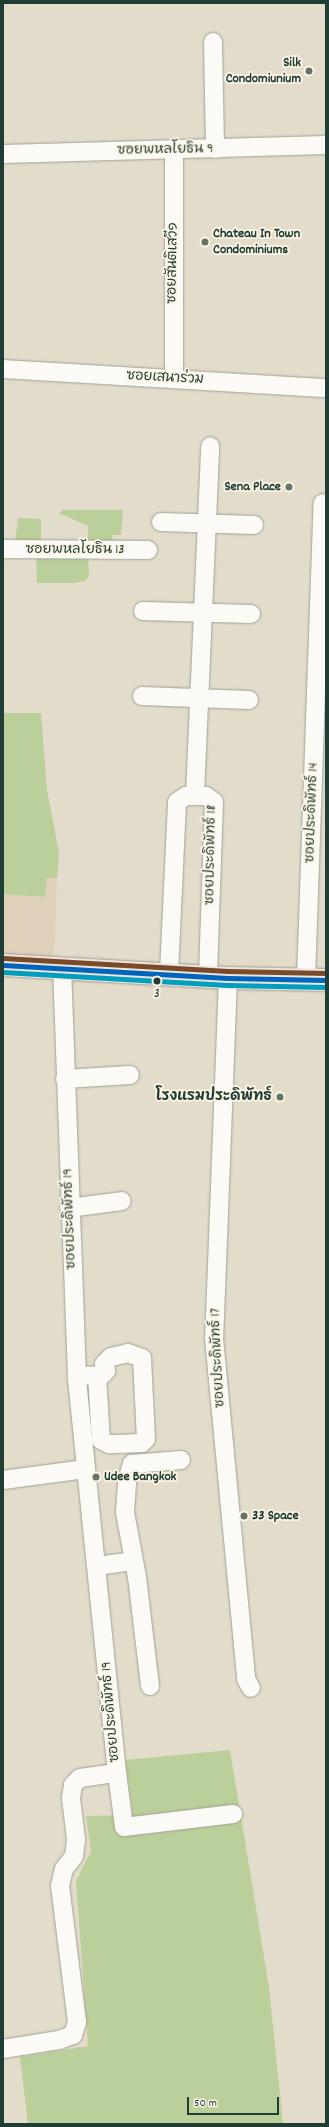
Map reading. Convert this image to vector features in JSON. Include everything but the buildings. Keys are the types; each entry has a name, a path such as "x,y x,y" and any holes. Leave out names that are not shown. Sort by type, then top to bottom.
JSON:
{"main road":[{"path":"3,965 169,973 218,977 316,980"}],"street":[{"path":"213,42 215,149"},
{"name":"ซอยพหลโยธิน 9","path":"3,154 174,148 215,149 326,145"},
{"name":"ซอยสันติเสวี๑","path":"174,148 174,378"},
{"name":"ซอยเสนาร่วม","path":"3,369 326,388"},
{"path":"195,795 210,446"},
{"name":"ซอยประดิพัทธ์ 14","path":"316,980 322,503"},
{"path":"161,522 254,525"},
{"name":"ซอยพหลโยธิน 13","path":"3,549 148,550"},
{"path":"143,611 251,614"},
{"path":"142,696 249,700"},
{"name":"ซอยประดิพัทธ์ 18","path":"169,973 177,802 180,798 195,795 206,796 214,802 218,977"},
{"name":"ซอยประดิพัทธ์ 19","path":"3,2049 59,2040 73,2035 77,2022 60,1886 64,1868 74,1856 76,1839 71,1798 73,1785 80,1778 117,1773 97,1566 85,1469 77,1376 69,1208 62,968"},
{"name":"ซอยประดิพัทธ์ 17","path":"218,977 214,1338 246,1679 251,1688"},
{"path":"65,1079 130,1075"},
{"path":"69,1208 122,1200"},
{"path":"77,1376 98,1376 106,1371 104,1364 111,1357 128,1353 142,1358 146,1439 142,1443 109,1444 101,1440 98,1376"},
{"path":"150,1686 134,1561 125,1512 130,1466 138,1463 181,1460"},
{"path":"3,1480 85,1469"},
{"path":"97,1566 134,1561"},
{"path":"117,1773 124,1827 233,1814"}],"shaded area":[{"path":"47,878 57,878 54,952 50,960 3,958 3,894 45,897"}],"green space":[{"path":"63,510 123,510 121,535 112,535 113,545 88,546 88,526 59,513"},
{"path":"18,518 41,519 41,544 15,544"},
{"path":"36,555 88,555 89,576 85,581 74,583 37,583"},
{"path":"3,713 41,713 47,790 59,853 57,878 47,878 45,897 3,894"},
{"path":"230,1750 269,1987 283,2124 28,2124 20,2057 88,2046 76,1881 91,1851 86,1816 133,1815 125,1760"}],"transit line":[{"path":"3,958 228,971 326,973"},
{"path":"3,965 228,978 326,980"},
{"path":"3,972 228,985 326,987"}],"place":[{"name":"Silk Condomiunium","path":"309,71"},
{"name":"Chateau In Town Condominiums","path":"205,242"},
{"name":"Sena Place","path":"289,487"},
{"name":"3","path":"157,981"},
{"name":"โรงแรมประดิพัทธ์","path":"280,1097"},
{"name":"Udee Bangkok","path":"96,1477"},
{"name":"33 Space","path":"244,1516"}]}
